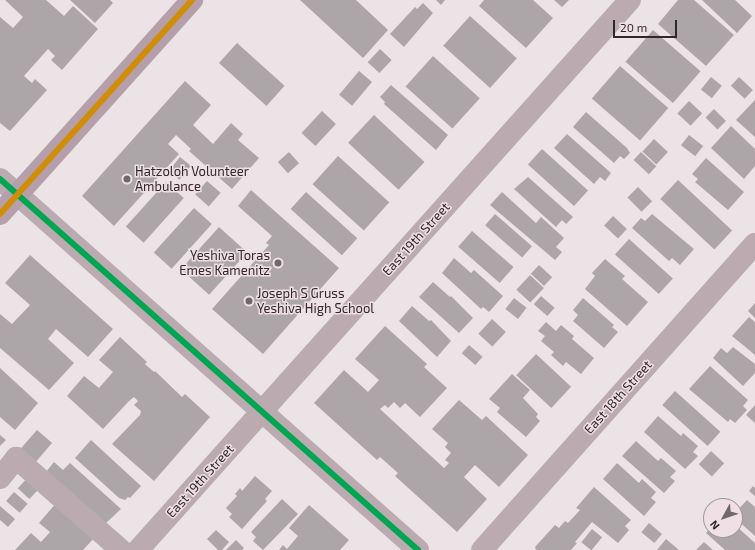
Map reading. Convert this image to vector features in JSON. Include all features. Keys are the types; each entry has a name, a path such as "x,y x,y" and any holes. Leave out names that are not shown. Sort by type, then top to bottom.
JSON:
{"main road":[{"path":"0,214 192,0"}],"street":[{"name":"East 19th Street","path":"138,550 630,0"},
{"path":"0,179 418,550"},
{"name":"East 18th Street","path":"482,550 755,244"},
{"path":"0,478 16,458 121,550"}],"building":[{"path":"5,0 46,0 64,16 73,6 98,29 62,70 51,60 55,56 48,49 24,76 32,83 35,79 47,90 10,131 0,123 0,17 13,28 23,17"},
{"path":"70,0 110,0 113,3 95,23"},
{"path":"300,0 356,0 388,30 363,58"},
{"path":"436,0 445,0 441,5"},
{"path":"484,0 533,0 553,18 526,48 479,6"},
{"path":"554,0 569,0 562,7"},
{"path":"678,0 694,0 734,35 706,66 658,24"},
{"path":"702,0 735,0 752,16 737,33"},
{"path":"423,3 433,13 404,47 390,34 415,7 417,9"},
{"path":"470,16 517,58 490,88 443,46"},
{"path":"653,30 701,71 673,103 625,62"},
{"path":"237,43 285,86 266,106 219,63"},
{"path":"380,49 392,60 379,73 368,62"},
{"path":"433,56 480,98 452,129 406,86"},
{"path":"620,66 668,108 640,140 592,98"},
{"path":"359,71 372,82 352,106 339,95"},
{"path":"711,77 722,86 712,98 701,89"},
{"path":"739,77 753,90 745,99 731,86"},
{"path":"185,81 211,105 193,125 213,144 231,123 243,134 238,140 259,158 232,189 189,151 191,149 176,135 168,144 179,154 114,226 82,196"},
{"path":"391,85 448,135 436,150 384,104 385,102 380,97"},
{"path":"755,100 755,137 736,120"},
{"path":"689,101 702,113 691,126 677,113"},
{"path":"714,109 726,121 718,130 706,117"},
{"path":"322,111 336,124 315,146 302,133"},
{"path":"586,112 627,148 630,153 624,159 620,156 614,163 573,127"},
{"path":"374,115 424,162 399,190 348,143"},
{"path":"731,126 755,149 755,166 744,179 711,148"},
{"path":"567,134 611,173 605,181 600,177 594,184 554,148"},
{"path":"689,135 703,146 695,156 681,145"},
{"path":"654,139 668,152 656,164 642,151"},
{"path":"542,149 588,190 574,206 528,165"},
{"path":"289,152 299,163 288,173 278,162"},
{"path":"641,152 656,166 649,174 633,160"},
{"path":"338,156 389,202 364,230 313,184"},
{"path":"180,157 191,166 180,180 169,171"},
{"path":"706,158 744,192 728,210 695,182 698,179 692,174"},
{"path":"528,177 573,217 566,224 562,220 556,227 514,189"},
{"path":"678,180 732,230 714,249 660,199"},
{"path":"207,181 221,193 209,206 195,195"},
{"path":"166,182 184,198 144,243 126,227"},
{"path":"638,187 652,201 642,212 627,198"},
{"path":"251,190 339,268 263,354 212,309 269,245 266,243 272,236 238,206"},
{"path":"306,192 357,238 342,255 291,209"},
{"path":"502,192 536,223 541,217 564,238 556,247 562,252 555,260 490,205"},
{"path":"194,208 212,224 172,269 154,253"},
{"path":"495,214 532,246 522,257 485,225"},
{"path":"652,214 694,249 680,265 672,258 669,261 632,228 641,218 645,221"},
{"path":"613,216 627,229 618,238 604,226"},
{"path":"219,227 247,252 209,295 181,269"},
{"path":"472,231 514,267 500,283 458,247"},
{"path":"629,239 673,278 659,294 615,255"},
{"path":"30,255 113,329 88,357 56,329 48,339 74,363 49,390 0,348 0,314 12,324 30,305 5,283"},
{"path":"454,258 471,273 474,270 503,296 489,312 483,307 481,309 442,273"},
{"path":"605,259 625,276 622,279 648,302 627,326 585,289 595,276 592,273"},
{"path":"539,265 552,277 544,286 531,274"},
{"path":"530,275 544,288 530,303 516,290"},
{"path":"433,282 450,297 451,296 473,318 459,333 419,297"},
{"path":"541,296 555,308 547,316 534,304"},
{"path":"514,298 527,308 518,319 505,309"},
{"path":"583,298 614,325 612,327 618,332 604,348 573,321 578,315 573,310"},
{"path":"755,303 755,318 748,311"},
{"path":"412,306 429,321 431,320 451,341 437,357 399,321"},
{"path":"749,317 755,322 755,355 732,336"},
{"path":"492,319 506,332 492,347 478,334"},
{"path":"546,322 556,331 561,325 574,336 572,339 594,358 581,374 566,362 563,366 551,355 554,352 541,341 545,336 538,331"},
{"path":"385,326 427,364 424,367 447,388 420,417 405,403 400,408 394,402 388,408 385,405 380,409 444,468 449,463 445,460 451,453 445,447 448,443 432,429 459,400 482,420 486,416 528,455 499,487 475,465 464,477 487,499 457,532 395,476 398,473 380,457 377,460 314,403 344,370 368,392 379,380 355,359"},
{"path":"120,337 147,362 145,364 154,372 155,371 182,397 185,394 210,417 154,481 112,444 140,415 141,411 134,405 138,401 134,397 103,429 67,396 84,376 99,388 113,372 99,360"},
{"path":"469,345 483,357 475,365 462,353"},
{"path":"733,347 755,364 755,373 743,386 713,358 721,348 727,353"},
{"path":"536,354 571,387 551,408 516,375"},
{"path":"710,366 748,400 743,406 747,410 735,423 730,419 728,422 689,389"},
{"path":"0,368 38,403 15,430 0,417"},
{"path":"512,374 530,390 523,398 538,414 536,417 540,421 526,437 497,412 500,408 489,399"},
{"path":"675,391 720,432 708,446 662,405"},
{"path":"755,405 755,423 746,415"},
{"path":"658,416 681,436 683,433 698,446 693,452 698,456 685,469 644,432"},
{"path":"37,430 52,443 35,463 20,450"},
{"path":"0,435 6,440 0,446"},
{"path":"91,440 141,486 130,498 128,497 125,500 119,498 75,458"},
{"path":"636,441 658,461 661,458 676,471 670,477 675,481 664,493 622,456"},
{"path":"711,451 724,463 712,476 699,464"},
{"path":"54,462 63,470 70,463 121,509 105,524 46,472"},
{"path":"617,463 639,483 642,479 656,492 651,498 656,502 644,516 603,479"},
{"path":"30,475 42,486 29,499 18,488"},
{"path":"255,476 272,491 265,499 267,501 242,529 229,517 232,514 226,508 237,496 235,494 240,488 242,491"},
{"path":"753,486 755,488 755,496 749,491"},
{"path":"594,487 631,520 625,526 629,530 618,543 592,522 575,542 577,543 571,550 536,550 535,547 555,525 559,528 565,521 568,523 580,510 576,508"},
{"path":"14,492 28,504 20,513 6,501"},
{"path":"282,499 298,514 263,550 253,541 256,537 251,532"},
{"path":"747,500 755,507 755,536 743,525 743,504"},
{"path":"57,502 96,536 83,550 15,550 31,533 41,542 50,532 39,523"},
{"path":"309,505 349,540 340,550 279,550 283,545 287,549 298,536 289,528"},
{"path":"0,506 15,519 8,527 0,520"},
{"path":"649,523 662,534 654,543 641,532"},
{"path":"592,529 602,537 592,550 581,542"},
{"path":"216,530 229,542 222,550 218,550 207,539"},
{"path":"743,532 755,543 755,550 725,550 712,538 743,538"},
{"path":"666,539 679,550 657,550"},
{"path":"236,540 244,548 242,550 226,550"},
{"path":"704,542 713,550 696,550"}],"transit line":[{"path":"0,214 192,0"},
{"path":"0,179 418,550"}],"place":[{"name":"Hatzoloh Volunteer Ambulance","path":"127,179"},
{"name":"Yeshiva Toras Emes Kamenitz","path":"278,263"},
{"name":"Joseph S Gruss Yeshiva High School","path":"249,301"}]}
